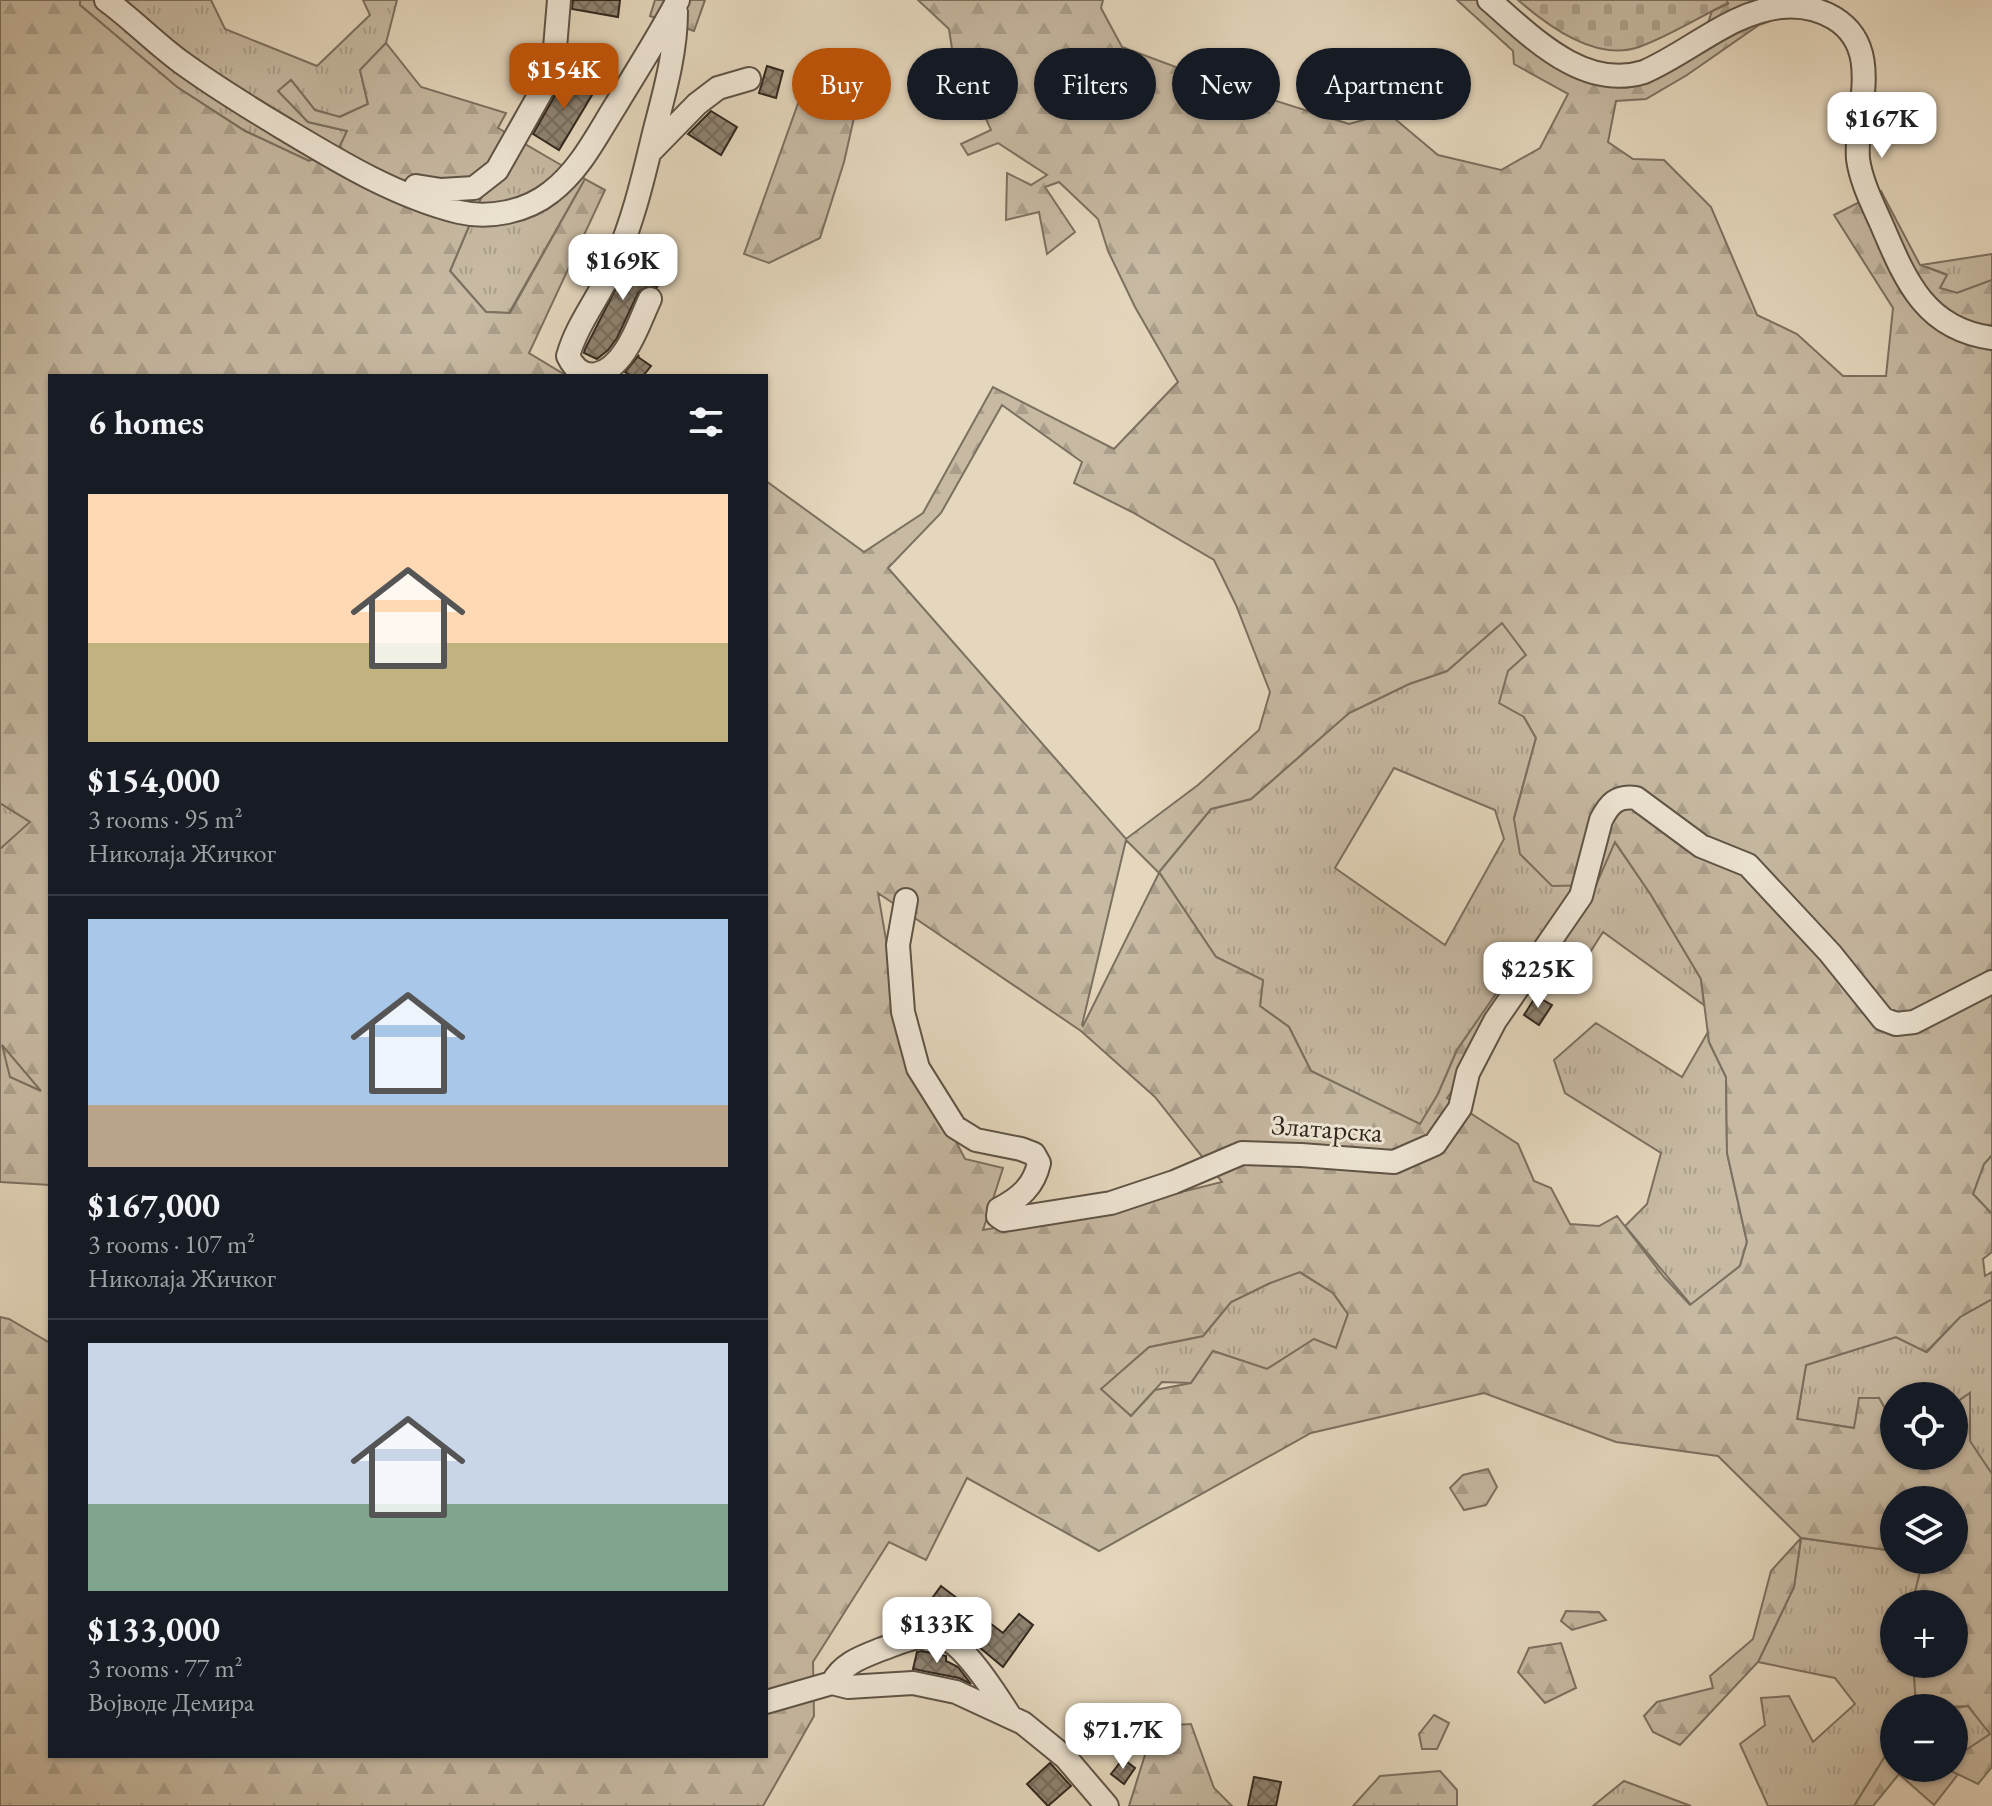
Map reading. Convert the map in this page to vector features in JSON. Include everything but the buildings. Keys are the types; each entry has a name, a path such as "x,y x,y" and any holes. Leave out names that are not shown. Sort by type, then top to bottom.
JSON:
{"street":[{"path":"106,0 215,86 367,177 459,212 502,214 537,201 565,179 586,152 677,2"},
{"path":"367,177 441,190 474,188 497,170 545,85 555,48 559,0"},
{"path":"1489,0 1561,57 1593,72 1618,76 1657,66 1757,12 1813,4 1844,25 1861,52 1864,88 1857,132 1859,165 1884,231 1907,279 1922,302 1946,324 1977,336 1992,338"},
{"path":"582,374 574,369 568,356 574,333 612,269 631,220 673,50 677,2"},
{"path":"650,152 697,104 718,88 749,79"},
{"path":"598,374 611,367 625,352 650,299"},
{"name":"Златарска","path":"906,900 898,945 903,1012 918,1068 955,1127 976,1140 1034,1154 1039,1163 1035,1179 999,1209 998,1216 1004,1220 1111,1203 1174,1182 1242,1153 1394,1162 1435,1144 1460,1108 1468,1073 1495,1021 1581,896 1606,809 1625,796 1636,798 1701,846 1748,865 1830,953 1883,1019 1896,1024 1914,1022 1992,982"},
{"path":"832,1683 838,1671 875,1652 905,1641 944,1637 978,1669 1011,1717"},
{"path":"768,1701 832,1683 848,1687 913,1683 956,1692 1023,1723 1066,1758 1107,1806"}],"green space":[{"path":"0,0 80,0 80,5 177,87 245,131 309,161 339,148 347,131 308,122 278,91 291,80 315,110 340,117 368,104 360,70 386,43 421,87 506,113 498,128 508,134 450,271 486,312 510,313 585,179 605,190 529,353 564,374 48,374 48,1185 0,1182 0,849 30,822 0,803","holes":["2,1045 41,1091 10,1077"]},
{"path":"80,0 211,0 225,29 317,66 370,15 363,0 397,0 386,43 360,70 368,104 339,117 315,110 291,80 279,91 308,122 347,131 339,148 309,161 245,131 177,87 80,5"},
{"path":"655,0 705,0 694,31 650,16"},
{"path":"918,0 1103,0 1101,8 1125,48 1034,48 1034,120 1156,120 1156,60 1172,66 1172,120 1280,120 1280,102 1296,107 1296,120 1336,120 1349,124 1363,120 1396,120 1438,155 1501,170 1540,148 1568,94 1514,64 1513,51 1457,0 1484,0 1599,84 1698,53 1712,11 1728,4 1726,0 1756,0 1764,7 1791,14 1759,25 1646,99 1616,101 1608,142 1633,159 1664,160 1711,207 1757,315 1797,334 1843,376 1886,376 1893,308 1834,215 1881,191 1920,265 1947,275 1940,288 1957,293 1992,280 1992,1155 1984,1164 1973,1194 1992,1214 1992,1252 1983,1259 1985,1276 1992,1272 1992,1299 1960,1317 1926,1352 1896,1337 1806,1365 1797,1419 1854,1428 1859,1398 1879,1398 1880,1470 1968,1470 1970,1393 1970,1441 1992,1474 1992,1767 1978,1784 1968,1779 1968,1749 1990,1734 1968,1706 1968,1694 1915,1694 1914,1678 1968,1678 1968,1590 1916,1590 1920,1574 1968,1574 1968,1486 1880,1486 1880,1549 1801,1538 1718,1456 1616,1442 1484,1393 1311,1433 1099,1551 967,1478 926,1560 889,1542 813,1662 814,1716 763,1806 0,1806 0,1317 48,1342 48,1758 768,1758 768,482 864,552 923,513 993,387 1114,449 1178,382 1135,307 1108,251 1098,219 1059,182 1045,187 1075,232 1047,254 1039,212 1006,220 1007,173 1031,185 1047,175 998,143 968,155 961,144 991,130 986,120 1018,120 1018,48 952,48 949,29","holes":["1002,405 1082,462 1074,483 1132,512 1214,560 1236,605 1270,692 1259,730 1198,785 1126,839 888,568 941,513","1502,623 1526,655 1508,671 1499,703 1524,717 1536,738 1514,819 1520,854 1552,886 1596,885 1615,842 1701,979 1709,1042 1726,1077 1727,1153 1747,1242 1740,1266 1690,1305 1617,1216 1599,1226 1570,1224 1551,1188 1534,1181 1518,1144 1447,1098 1557,950 1544,931 1457,1050 1438,1094 1420,1124 1311,1071 1289,1027 1260,1006 1263,980 1216,957 1159,872 1211,809 1251,799 1349,713 1409,684 1447,671","1126,840 1159,873 1083,1026","878,893 1081,1031 1155,1097 1222,1182 1133,1204 983,1230 1003,1168 965,1159 903,1039","1300,1272 1333,1293 1348,1314 1336,1348 1314,1339 1267,1369 1213,1351 1191,1383 1155,1390 1131,1416 1101,1389 1149,1347 1203,1336 1231,1302"]},
{"path":"1518,0 1726,0 1728,3 1639,47 1606,50 1590,46 1558,30"},
{"path":"792,120 854,120 820,238 769,263 744,254"},
{"path":"508,134 585,179 509,313 486,312 450,271"},
{"path":"1992,254 1992,280 1957,293 1939,288 1946,274 1921,265"},
{"path":"1502,622 1526,655 1508,671 1524,717 1536,738 1514,818 1614,841 1651,895 1701,979 1704,1005 1603,932 1573,979 1543,932 1457,1050 1438,1094 1420,1125 1311,1071 1289,1027 1260,1006 1263,980 1216,957 1159,872 1211,809 1251,799 1349,713 1409,684 1447,671","holes":["1394,768 1495,810 1504,839 1445,945 1335,868"]},
{"path":"0,803 31,822 0,849"},
{"path":"1596,1023 1682,1077 1708,1032 1709,1042 1726,1077 1727,1153 1747,1242 1740,1266 1691,1305 1625,1226 1647,1204 1661,1153 1565,1093 1554,1060"},
{"path":"0,1039 1,1043 43,1092 9,1077"},
{"path":"1992,1155 1992,1214 1973,1194 1984,1164"},
{"path":"1299,1272 1333,1293 1348,1314 1336,1348 1314,1339 1267,1369 1213,1351 1191,1383 1162,1382 1131,1416 1100,1389 1149,1347 1203,1336 1231,1302"},
{"path":"1992,1299 1992,1474 1969,1441 1968,1382 1880,1382 1880,1400 1854,1428 1797,1419 1806,1365 1896,1337 1927,1352 1960,1317"},
{"path":"1488,1469 1497,1487 1486,1505 1464,1510 1450,1488 1463,1475"},
{"path":"1801,1538 1880,1549 1880,1574 1920,1574 1916,1590 1880,1590 1880,1678 1914,1678 1915,1694 1880,1694 1880,1764 1854,1806 1768,1806 1740,1744 1765,1725 1761,1698 1789,1696 1813,1742 1855,1704 1835,1678 1758,1662 1794,1587"},
{"path":"1801,1538 1794,1587 1758,1662 1680,1745 1653,1732 1644,1716 1657,1702 1713,1688 1710,1676 1753,1639 1771,1571"},
{"path":"1566,1611 1599,1612 1606,1620 1572,1630 1561,1621"},
{"path":"1561,1643 1576,1688 1545,1703 1518,1672 1529,1648"},
{"path":"1968,1706 1992,1735 1992,1752 1990,1735 1968,1749"},
{"path":"1434,1715 1449,1723 1437,1749 1422,1749 1419,1734"},
{"path":"1191,1724 1214,1788 1232,1806 1129,1806 1154,1726"},
{"path":"1880,1764 1880,1782 1893,1782 1873,1806 1854,1806"},
{"path":"1440,1771 1457,1790 1457,1806 1353,1806 1380,1776"},
{"path":"1624,1781 1691,1806 1593,1806"},
{"path":"1908,1782 1952,1782 1934,1805"}]}
